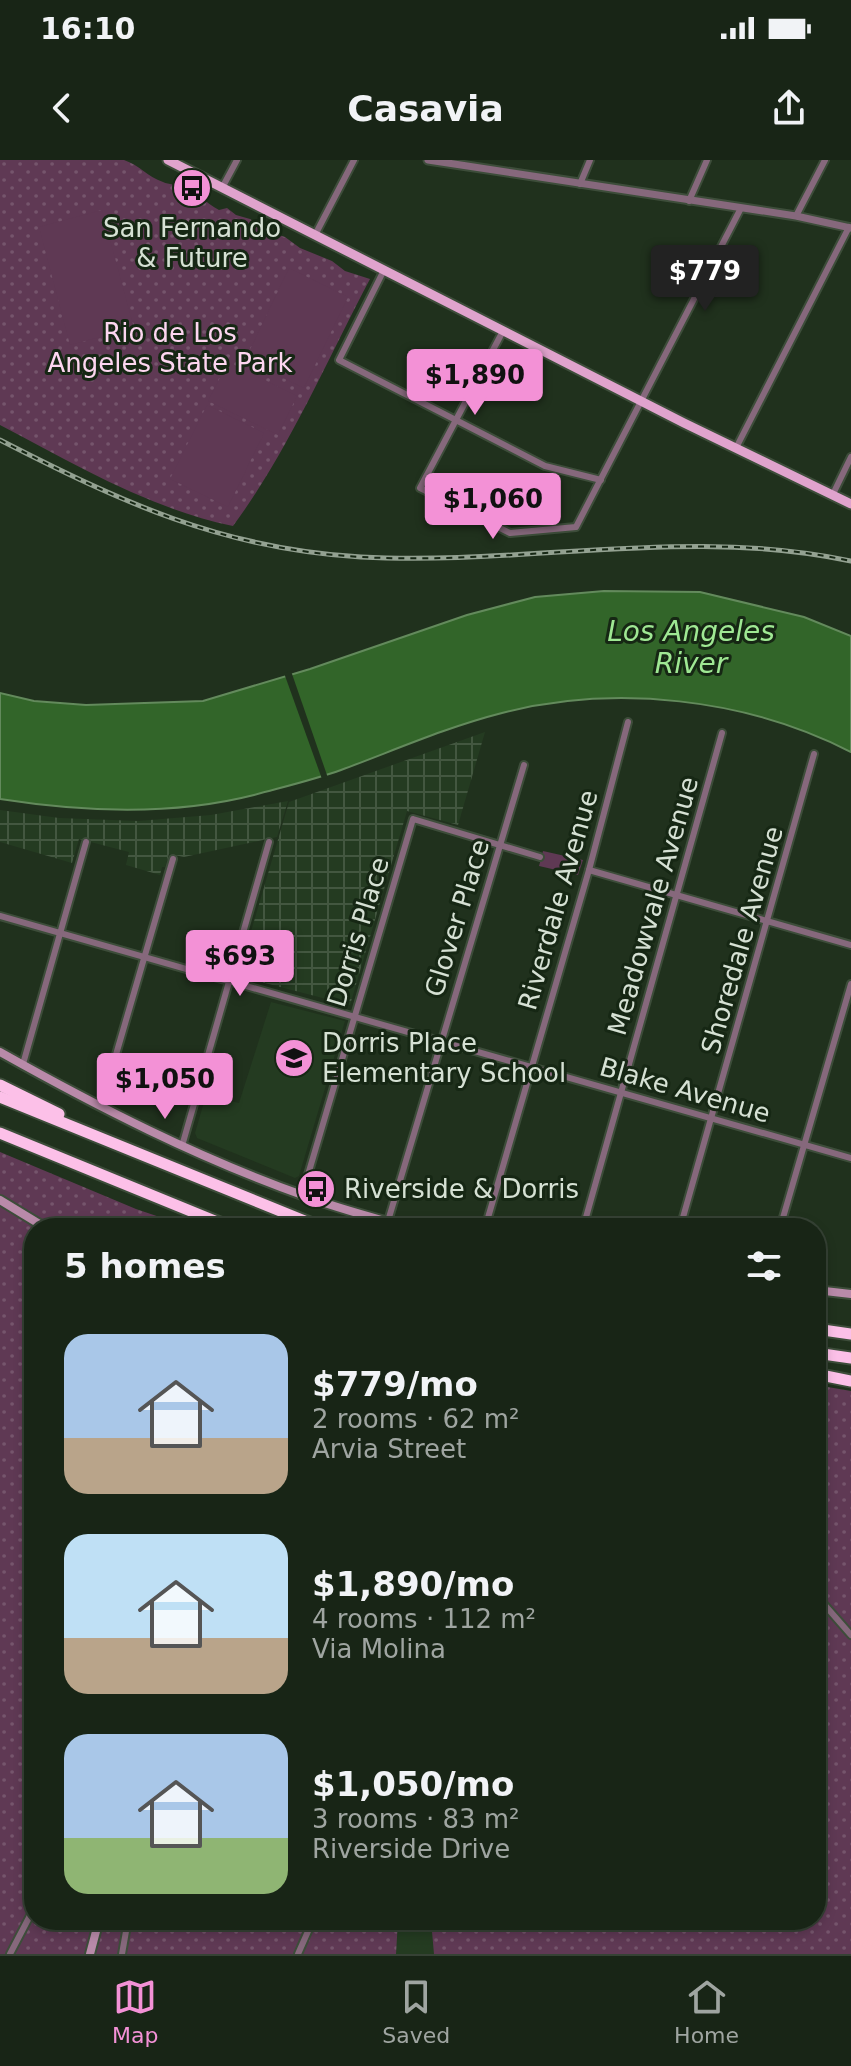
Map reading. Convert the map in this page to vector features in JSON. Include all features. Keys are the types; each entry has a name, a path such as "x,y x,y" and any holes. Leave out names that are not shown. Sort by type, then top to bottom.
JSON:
{"highway":[{"path":"0,1085 116,1144"},
{"path":"0,1097 297,1218"},
{"path":"0,1134 208,1218"},
{"path":"826,1328 851,1326"},
{"path":"826,1330 851,1334"},
{"path":"826,1354 851,1358"},
{"path":"826,1373 851,1374"},
{"path":"826,1375 851,1381"}],"main road":[{"path":"168,160 641,401 851,504"},
{"path":"0,1052 182,1146 302,1195 378,1218"},
{"path":"0,1200 30,1218"},
{"path":"826,1291 851,1294"},
{"path":"90,1954 96,1930"}],"street":[{"path":"222,188 237,160"},
{"path":"315,235 354,160"},
{"path":"428,160 472,163 580,184 796,216 850,228 736,448"},
{"path":"580,184 590,160"},
{"path":"689,201 707,160"},
{"path":"796,216 825,160"},
{"path":"503,331 420,488 510,533 576,527 740,210"},
{"path":"384,270 339,360 545,466 601,480"},
{"path":"833,494 851,457"},
{"name":"Riverdale Avenue","path":"488,1218 589,870 628,722"},
{"name":"Meadowvale Avenue","path":"586,1218 722,733"},
{"name":"Shoredale Avenue","path":"683,1218 814,754"},
{"name":"Glover Place","path":"389,1218 524,765"},
{"name":"Dorris Place","path":"302,1195 413,819 500,845"},
{"path":"23,1064 86,842"},
{"path":"182,1146 269,842"},
{"path":"500,845 540,857"},
{"path":"101,1106 173,859"},
{"path":"589,870 851,945"},
{"name":"Blake Avenue","path":"0,916 851,1158"},
{"path":"783,1218 851,984"},
{"path":"826,1606 851,1635"},
{"path":"10,1954 24,1927"},
{"path":"122,1954 126,1930"},
{"path":"298,1954 309,1930"}],"shaded area":[{"path":"485,732 458,825 407,811 350,1005 238,976 289,802"},
{"path":"288,801 277,837 184,857 169,854 160,875 126,865 129,852 79,839 72,863 0,842 0,810 59,818 138,821 211,815"},
{"name":"Dorris Place Elementary School","path":"271,1002 345,1021 299,1176 295,1178 197,1138 195,1133 206,1095 239,1103"},
{"path":"324,1930 525,1930 540,1954 314,1954"}],"green space":[{"name":"Rio de Los Angeles State Park","path":"0,160 124,160 158,180 187,188 219,210 227,208 236,215 250,219 266,231 285,237 345,271 370,279 272,467 233,526 142,497 0,425"},
{"path":"102,210 134,328 70,345 39,227"},
{"path":"289,268 348,297 304,388 245,360"},
{"path":"228,362 297,396 278,435 208,401"},
{"path":"207,405 264,433 228,507 170,479"},
{"path":"543,851 583,860 578,875 539,866"},
{"path":"0,1152 163,1218 24,1218 24,1930 397,1930 396,1954 0,1954"},
{"path":"826,1387 851,1391 851,1954 434,1954 432,1930 826,1930"}],"water":[{"name":"Los Angeles River","path":"604,591 700,592 804,617 851,636 851,752 768,719 724,708 680,701 589,699 502,713 441,732 330,774 223,802 127,810 63,807 0,799 0,693 34,701 86,705 203,701 310,669 467,615 535,597"}],"pier":[{"path":"291,671 328,778 322,779 284,673"}],"railway":[{"path":"0,440 88,483 174,519 263,544 311,552 422,558 606,549 729,547 790,551 851,561"}],"place":[{"name":"San Fernando & Future","path":"192,188"},
{"name":"Dorris Place Elementary School","path":"294,1058"},
{"name":"Riverside & Dorris","path":"316,1189"}]}
